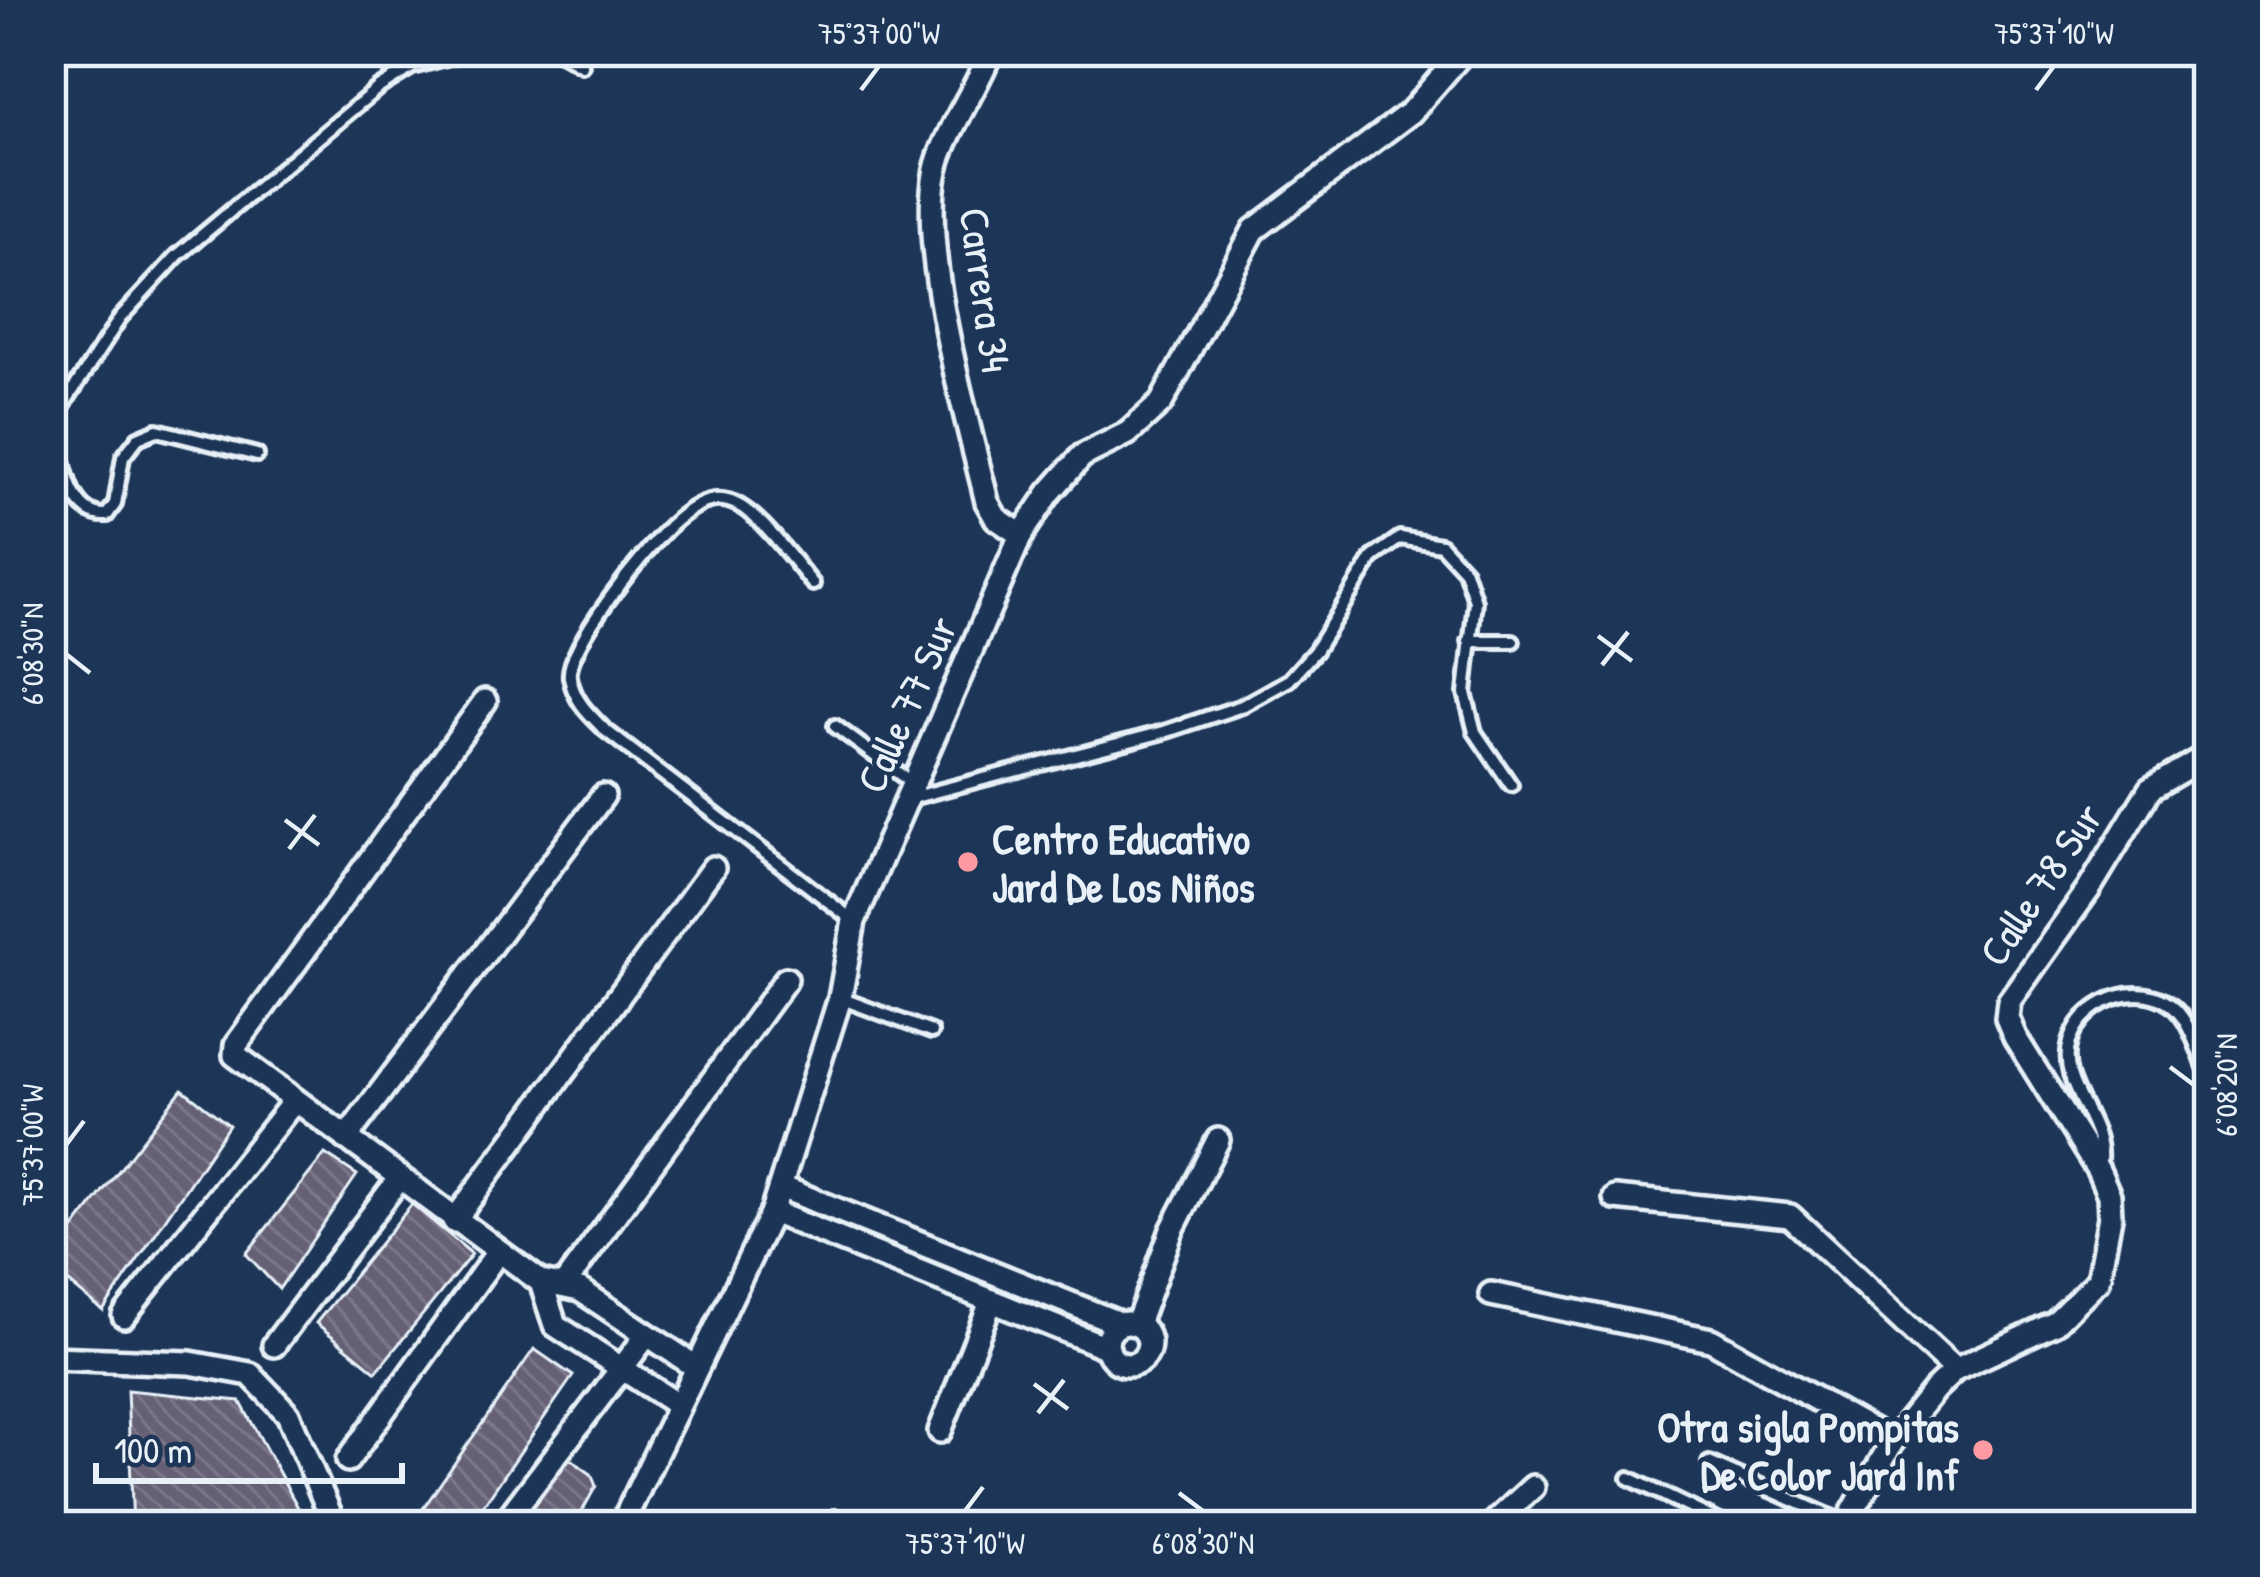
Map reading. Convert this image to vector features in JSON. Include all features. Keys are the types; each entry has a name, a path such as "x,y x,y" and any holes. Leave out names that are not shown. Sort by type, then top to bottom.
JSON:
{"street":[{"name":"Carrera 34","path":"991,51 939,159 932,217 947,323 987,502 996,518 1021,535"},
{"name":"Calle 77 Sur","path":"621,1526 772,1212 840,998 854,921 1021,535 1049,492 1082,456 1129,433 1161,403 1254,230 1411,112 1464,51"},
{"path":"485,701 236,1045 235,1055 498,1252 552,1284 580,1290 696,1367"},
{"name":"Calle 78 Sur","path":"1846,1525 1892,1442 1955,1370 2055,1323 2098,1280 2110,1217 2109,1195 2014,1037 2007,1018 2009,1001 2089,889 2150,789 2209,754"},
{"path":"346,1138 603,796"},
{"path":"454,1221 712,868"},
{"path":"678,1406 555,1325 552,1284 786,979"},
{"path":"124,1316 295,1100"},
{"path":"1108,1348 1108,1338 1129,1324 1217,1140"},
{"path":"274,1345 398,1179"},
{"path":"772,1212 1108,1348 1121,1364 1142,1360 1150,1341 1129,1324 781,1187"},
{"path":"1615,1198 1790,1216 1955,1370"},
{"path":"348,1460 498,1252"},
{"path":"1491,1294 1711,1340 1892,1442"},
{"path":"940,1431 991,1302"},
{"path":"502,1526 646,1334"},
{"path":"51,1358 190,1363 250,1374 287,1414 334,1526"},
{"path":"1491,1526 1533,1487"}],"lane":[{"path":"257,454 157,430 138,438 123,457 115,504 107,514 94,516 80,506 52,422 120,317 177,256 378,88 412,67 472,51"},
{"path":"555,51 582,66"},
{"path":"813,584 748,510 726,500 706,501 671,525 598,614 575,648 569,674 580,706 605,730 854,921"},
{"path":"835,726 910,791 1164,732 1242,706 1289,680 1315,651 1373,556 1400,538 1441,545 1465,571 1474,601 1465,693 1474,732 1511,785"},
{"path":"1469,641 1513,641"},
{"path":"2098,1171 2100,1144 2070,1075 2069,1043 2084,1017 2107,1000 2128,993 2162,997 2182,1017 2209,1078"},
{"path":"840,998 931,1032"},
{"path":"1709,1463 1846,1525"},
{"path":"1630,1478 1728,1526"}],"building":[{"path":"182,1089 229,1125 103,1311 51,1268 51,1258"},
{"path":"325,1154 357,1175 279,1289 246,1254"},
{"path":"412,1204 472,1254 376,1372 316,1323"},
{"path":"534,1349 573,1376 469,1526 438,1526 420,1513"},
{"path":"127,1390 240,1401 308,1526 133,1526"},
{"path":"569,1458 591,1474 596,1486 574,1526 515,1526"}],"place":[{"name":"Centro Educativo Jard De Los Niños","path":"968,862"},
{"name":"Otra sigla Pompitas De Color Jard Inf","path":"1983,1450"}]}
